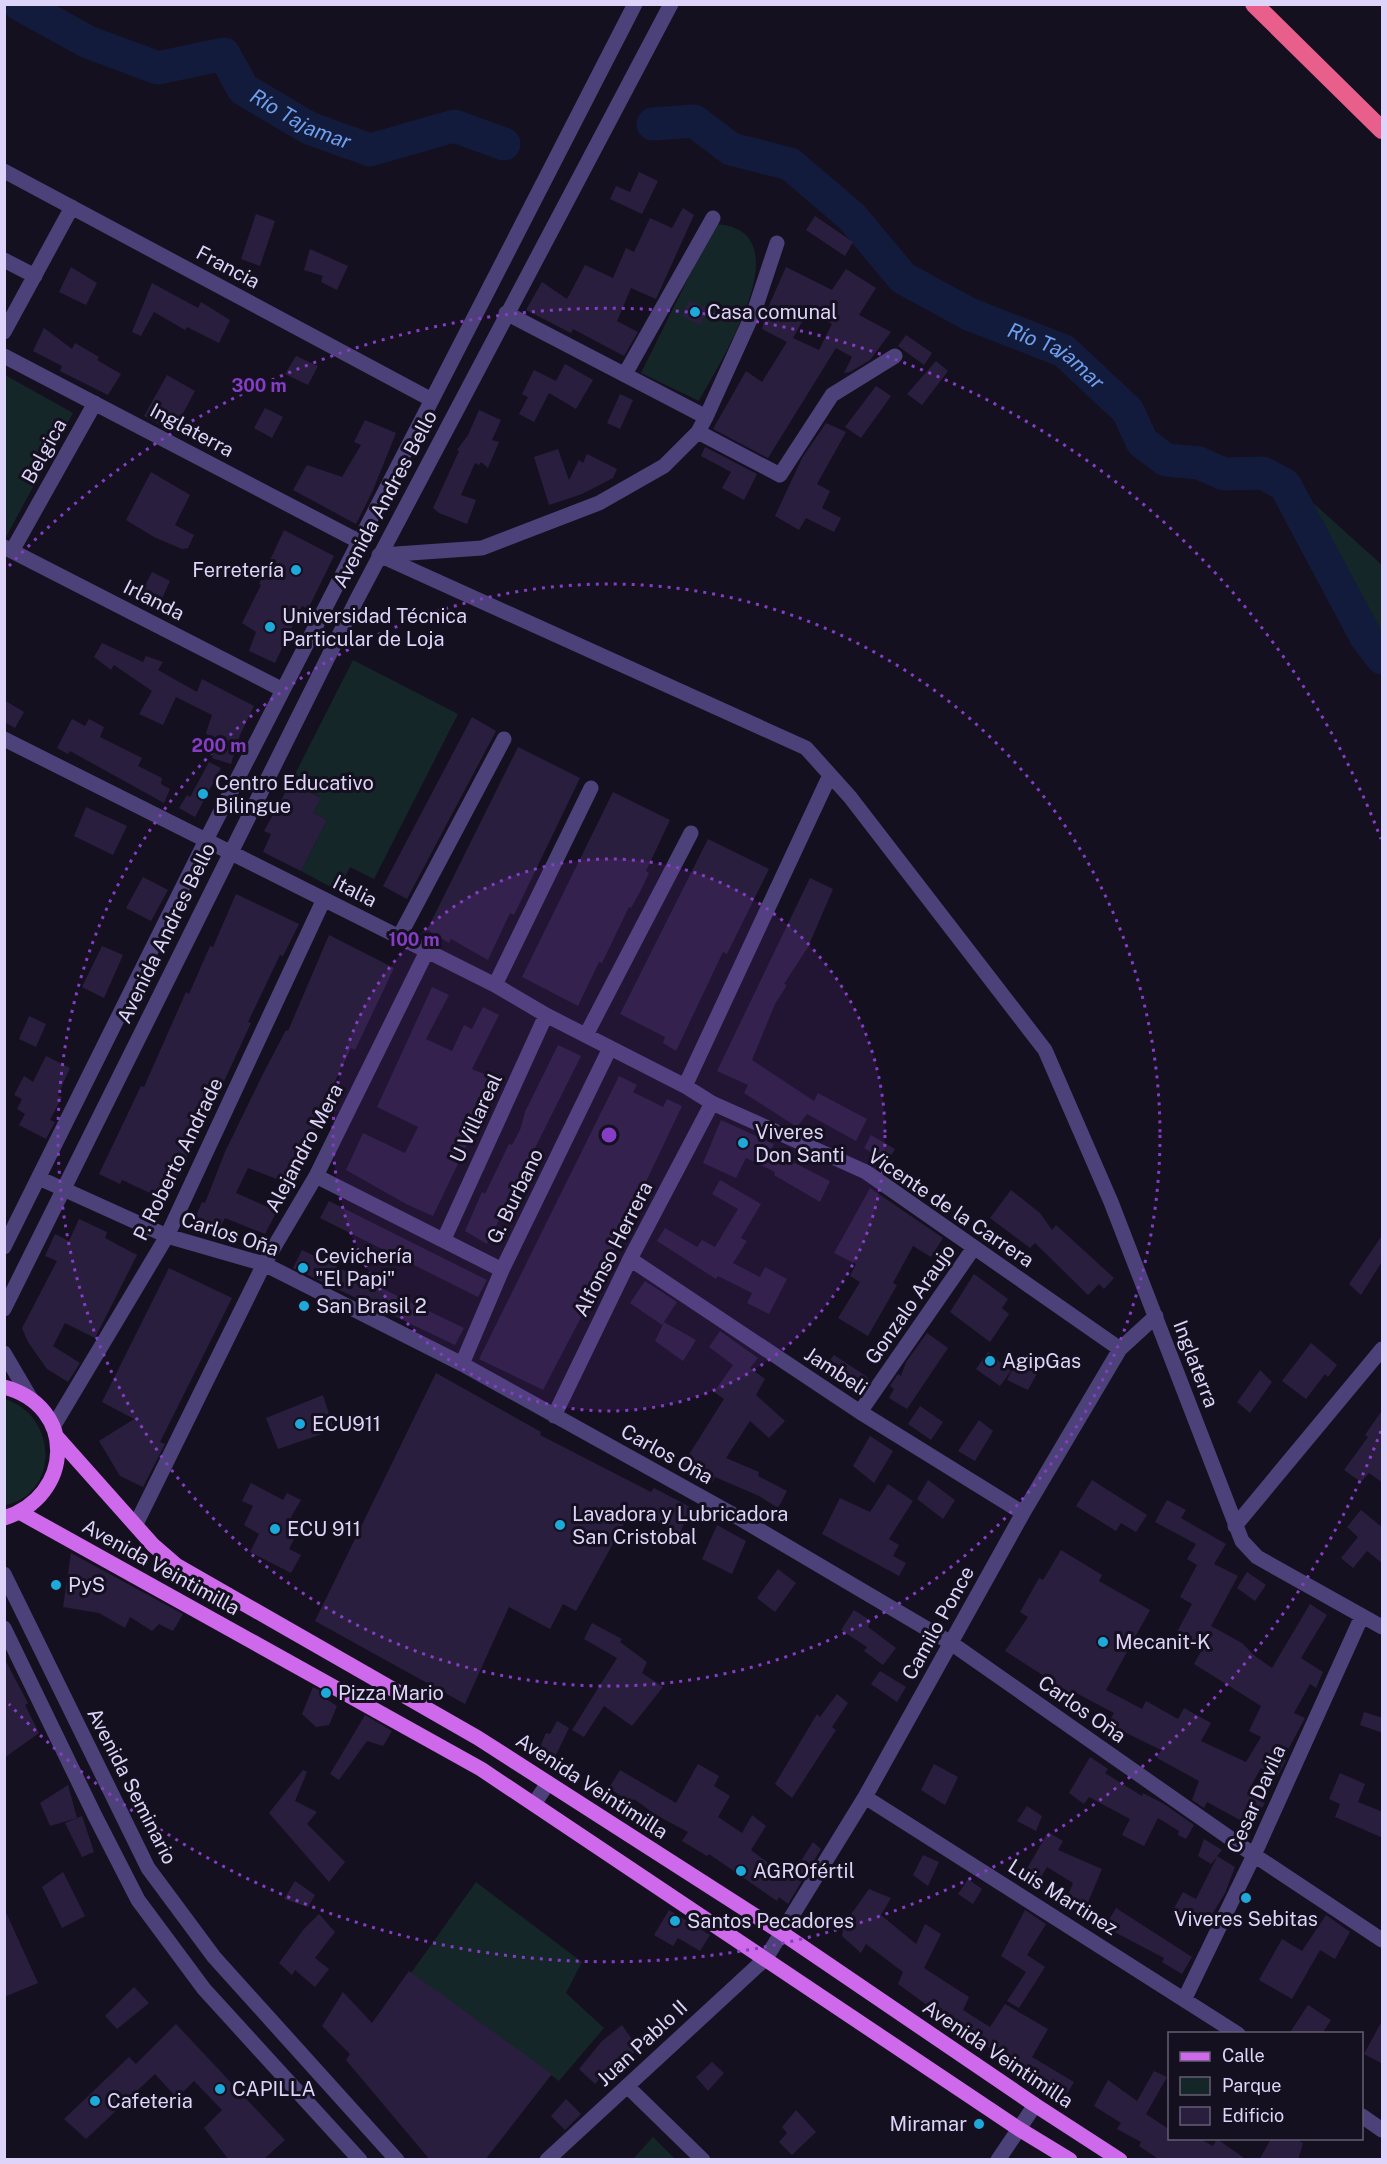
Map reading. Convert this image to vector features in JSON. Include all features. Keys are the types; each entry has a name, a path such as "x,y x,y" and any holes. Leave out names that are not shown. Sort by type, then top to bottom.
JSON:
{"highway":[{"path":"1254,4 1383,130"}],"main road":[{"path":"4,1388 32,1399"},
{"name":"Avenida Veintimilla","path":"32,1399 44,1412 54,1432 153,1545 176,1565 478,1738 782,1933 1120,2160"},
{"path":"4,1518 21,1513 39,1499 52,1480 58,1459 54,1432"},
{"name":"Avenida Veintimilla","path":"21,1513 481,1769 1019,2129 1070,2160"}],"street":[{"name":"Avenida Andres Bello","path":"4,1247 283,690 634,4"},
{"name":"Avenida Andres Bello","path":"4,1309 380,555 671,4"},
{"name":"Francia","path":"4,171 432,400"},
{"path":"4,332 72,207"},
{"path":"625,374 713,218"},
{"path":"380,555 482,548 588,507 664,466 698,432 706,417 755,309 777,243"},
{"path":"4,260 35,276"},
{"path":"506,313 706,417"},
{"name":"Inglaterra","path":"4,356 360,542"},
{"path":"698,432 780,475 832,395 895,356"},
{"name":"Belgica","path":"8,549 95,403"},
{"name":"Irlanda","path":"8,549 283,690"},
{"name":"Inglaterra","path":"380,555 806,747 1045,1050 1112,1203 1242,1541 1257,1557 1383,1627"},
{"name":"Italia","path":"4,739 495,985 546,1015 685,1086"},
{"path":"399,937 504,739"},
{"path":"685,1086 830,775"},
{"path":"495,985 591,788"},
{"path":"586,1035 691,833"},
{"name":"P. Roberto Andrade","path":"54,1432 167,1236 324,899"},
{"name":"Alejandro Mera","path":"136,1524 264,1264 316,1176 427,951"},
{"name":"U Villareal","path":"444,1239 546,1015"},
{"name":"G. Burbano","path":"462,1364 502,1270 610,1048"},
{"name":"Vicente de la Carrera","path":"685,1086 712,1103 867,1172 973,1249 1119,1349"},
{"name":"Alfonso Herrera","path":"554,1416 630,1259 712,1103"},
{"path":"316,1176 502,1270"},
{"path":"316,1176 502,1270"},
{"name":"Carlos Oña","path":"40,1179 63,1187 167,1236 264,1264 462,1364 734,1515 951,1643 1254,1855 1383,1940"},
{"name":"Gonzalo Araujo","path":"860,1412 973,1249"},
{"name":"Jambeli","path":"630,1259 860,1412 1023,1513"},
{"name":"Camilo Ponce","path":"766,1958 865,1797 1023,1513 1119,1349 1156,1316"},
{"path":"1235,1526 1383,1349"},
{"path":"4,1353 32,1399"},
{"name":"Avenida Seminario","path":"4,1574 148,1868 214,1957 397,2160"},
{"name":"Cesar Davila","path":"1185,1998 1254,1855 1362,1616"},
{"path":"4,1628 138,1900 204,1989 360,2160"},
{"path":"534,1804 548,1783"},
{"name":"Luis Martinez","path":"865,1797 1185,1998 1235,2032"},
{"name":"Juan Pablo II","path":"547,2160 766,1958"},
{"path":"627,2086 703,2160"},
{"path":"998,2160 1035,2105"},
{"path":"1363,2117 1383,2130"}],"green space":[{"path":"715,224 741,231 754,248 755,272 749,300 737,329 699,401 641,373"},
{"path":"5,375 73,413 6,537 4,536"},
{"path":"1311,501 1382,565 1382,639 1287,525"},
{"path":"353,660 458,714 374,879 350,867 338,891 301,871 327,820 313,813 320,797 291,782"},
{"path":"5,1399 22,1408 35,1421 43,1437 46,1454 43,1471 36,1486 23,1498 5,1505"},
{"path":"476,1882 582,1962 566,1993 604,2028 559,2081 411,1973"},
{"path":"653,2137 675,2159 633,2159"}],"building":[{"path":"639,172 658,181 642,214 610,199 616,186 630,192"},
{"path":"683,208 694,215 656,299 631,288 617,321 638,332 624,356 573,329 571,333 526,310 542,282 567,299 585,265 613,278 626,248 634,252 650,218 672,228"},
{"path":"256,214 275,221 260,266 241,259"},
{"path":"815,216 853,242 845,256 806,230"},
{"path":"310,249 348,266 337,290 321,282 323,276 304,270"},
{"path":"71,267 97,283 86,305 59,292"},
{"path":"786,267 832,290 846,269 876,288 859,315 891,332 870,360 850,372 844,373 852,357 836,348 768,458 713,429 746,371 762,382 787,342 762,329 767,310","holes":["807,313 832,324 819,350 793,338"]},
{"path":"152,283 198,308 201,302 230,320 219,343 187,327 185,330 154,312 141,336 132,332"},
{"name":"Casa comunal","path":"689,301 709,309 700,325 682,316"},
{"path":"44,328 72,349 75,343 99,357 97,360 121,374 108,395 60,371 62,366 33,351"},
{"path":"906,335 932,353 924,365 898,346"},
{"path":"296,356 318,366 308,385 285,374"},
{"path":"936,361 948,371 922,405 907,394"},
{"path":"565,364 593,380 576,409 549,393 534,422 519,414 528,397 522,394 534,370 556,381"},
{"path":"167,375 195,391 173,432 144,416"},
{"path":"876,386 891,396 861,438 845,427"},
{"path":"620,394 633,400 620,429 607,423"},
{"path":"265,408 283,417 272,438 254,428"},
{"path":"479,410 501,420 492,440 499,442 488,468 481,462 479,465 475,463 461,495 476,500 467,524 439,513 433,508 459,451 457,450 468,435"},
{"path":"365,420 396,433 373,490 356,524 293,490 307,465 342,477 361,445 354,442"},
{"path":"826,423 846,432 817,484 830,491 822,508 841,518 834,532 806,518 799,530 775,516 802,458"},
{"path":"705,447 757,474 744,500 722,488 731,472 701,456"},
{"path":"558,449 569,480 579,460 583,463 587,454 617,469 613,478 582,494 549,505 534,457"},
{"path":"151,472 190,495 175,525 194,535 188,548 182,549 154,537 126,520"},
{"path":"284,530 334,556 308,609 302,606 275,663 249,651 256,632 242,623"},
{"path":"152,572 170,581 157,609 138,600"},
{"path":"102,643 143,662 146,656 163,662 158,670 197,692 202,679 254,706 240,735 231,764 212,758 214,754 205,749 210,738 206,733 212,715 176,697 163,725 139,714 152,691 114,665 111,670 94,657"},
{"path":"4,700 24,712 15,728 4,722"},
{"path":"472,717 496,731 407,899 383,886"},
{"path":"72,719 85,726 89,719 104,727 100,737 142,758 138,766 162,778 161,784 170,789 164,803 70,751 68,754 57,748"},
{"path":"518,747 580,778 514,915 510,913 488,960 451,939 449,943 427,930"},
{"path":"209,762 221,768 195,817 179,808 187,795 190,797"},
{"path":"291,782 321,798 313,813 327,820 301,871 263,852 271,834 264,831"},
{"path":"613,792 670,820 646,871 649,873 641,890 631,908 629,907 602,963 599,962 578,1006 522,977"},
{"path":"86,807 127,826 113,855 74,836"},
{"path":"708,839 769,869 727,954 723,952 676,1051 663,1043 665,1037 620,1014"},
{"path":"143,877 168,890 151,921 126,908"},
{"path":"810,878 833,889 808,947 784,984 787,985 775,1004 752,1060 814,1101 818,1093 867,1119 856,1141 807,1114 797,1127 744,1093 748,1085 717,1071"},
{"path":"236,894 299,924 283,956 280,955 248,1022 251,1023 221,1088 165,1200 122,1180 120,1184 99,1174 141,1086 144,1087 186,992 189,994 210,946 213,947"},
{"path":"329,935 394,968 355,1050 351,1048 318,1117 321,1119 287,1183 248,1168 236,1193 277,1211 265,1234 225,1218 218,1231 194,1220 202,1202 205,1203 225,1152 263,1074 286,1030 288,1031"},
{"path":"102,946 123,955 104,998 82,987"},
{"path":"432,987 449,995 426,1039 452,1051 464,1025 472,1029 483,1007 499,1015 472,1069 498,1080 433,1216 408,1205 346,1170 363,1133 405,1153 418,1127 377,1107"},
{"path":"29,1016 46,1024 36,1047 19,1039"},
{"path":"558,1045 581,1056 487,1244 465,1231 482,1192 485,1194 509,1144 512,1145 520,1130 525,1112"},
{"path":"46,1056 70,1068 58,1095 62,1097 50,1120 55,1122 46,1139 19,1125 25,1114 17,1109 22,1099 14,1095 24,1076 33,1082"},
{"path":"619,1076 637,1085 633,1092 663,1107 667,1099 682,1106 587,1306 543,1390 479,1359"},
{"path":"721,1120 774,1144 771,1151 830,1181 820,1202 774,1175 775,1172 746,1158 736,1178 703,1163"},
{"path":"871,1135 895,1149 887,1162 864,1148"},
{"path":"720,1180 761,1204 741,1238 747,1241 733,1263 760,1277 765,1267 787,1279 769,1314 747,1303 752,1293 718,1276 716,1279 657,1241 665,1228 697,1247 702,1240 715,1247 738,1209 712,1194"},
{"path":"870,1188 943,1238 931,1257 913,1246 893,1283 897,1285 868,1336 838,1318 860,1282 850,1276 856,1264 834,1253"},
{"path":"1011,1190 1040,1213 1052,1230 1056,1225 1114,1278 1104,1289 1099,1284 1088,1295 1035,1243 1030,1248 990,1218"},
{"path":"329,1201 487,1280 478,1297 320,1218"},
{"path":"79,1219 107,1232 105,1238 137,1255 95,1338 65,1323 53,1346 80,1363 68,1382 47,1369 28,1342 22,1328 57,1261 45,1256 55,1234 69,1241"},
{"path":"1383,1234 1383,1260 1361,1295 1349,1284"},
{"path":"302,1250 464,1328 455,1345 293,1268"},
{"path":"169,1268 232,1298 160,1442 165,1444 143,1487 120,1476 99,1441 134,1419 102,1402"},
{"path":"974,1274 1008,1299 1002,1308 1009,1314 990,1342 950,1312"},
{"path":"645,1281 677,1302 662,1325 630,1303"},
{"path":"664,1322 696,1340 683,1361 655,1341"},
{"path":"720,1331 758,1358 750,1368 765,1379 756,1395 785,1421 769,1438 750,1421 726,1458 759,1472 758,1476 787,1491 778,1508 759,1496 715,1477 712,1482 683,1464 724,1399 714,1392 733,1365 709,1347"},
{"path":"927,1333 948,1348 907,1409 889,1398 894,1389 890,1386 898,1374 901,1376 906,1362"},
{"path":"1311,1343 1337,1365 1328,1377 1325,1374 1306,1399 1282,1381"},
{"name":"AgipGas","path":"988,1352 1011,1371 1000,1386 976,1369"},
{"path":"834,1355 866,1376 870,1381 863,1391 825,1367"},
{"path":"1019,1356 1041,1366 1028,1390 1007,1380"},
{"path":"1260,1370 1272,1382 1250,1413 1237,1402"},
{"path":"436,1373 541,1432 540,1435 651,1492 654,1488 692,1508 679,1534 632,1509 576,1611 563,1604 550,1629 509,1607 465,1704 315,1621"},
{"name":"ECU911","path":"323,1395 334,1430 278,1449 266,1418"},
{"path":"920,1406 943,1422 931,1440 908,1424"},
{"path":"1383,1409 1383,1483 1369,1473 1361,1482 1344,1470 1368,1437 1365,1435"},
{"path":"979,1420 993,1431 975,1461 958,1451"},
{"path":"870,1436 893,1451 874,1483 853,1466"},
{"path":"928,1480 955,1500 943,1519 917,1499"},
{"path":"1092,1480 1147,1515 1136,1532 1121,1523 1116,1531 1076,1506"},
{"name":"ECU 911","path":"251,1483 283,1500 287,1493 301,1500 291,1517 302,1523 289,1549 301,1555 291,1573 250,1552 259,1534 244,1525 253,1506 242,1501"},
{"path":"888,1484 913,1501 889,1539 899,1545 893,1556 906,1563 899,1576 822,1534 840,1498 870,1512"},
{"path":"1167,1500 1186,1510 1181,1518 1226,1544 1214,1564 1238,1576 1211,1626 1242,1643 1272,1668 1310,1604 1327,1615 1301,1658 1323,1672 1316,1688 1310,1684 1294,1713 1305,1718 1283,1759 1286,1760 1277,1777 1261,1768 1248,1791 1265,1803 1251,1826 1207,1802 1204,1808 1192,1800 1199,1781 1157,1758 1161,1750 1108,1724 1114,1713 1074,1692 1072,1694 1005,1651 1028,1617 1020,1612 1039,1578 1043,1580 1061,1550 1102,1575 1099,1581 1150,1610 1106,1690 1142,1709 1146,1701 1178,1719 1184,1708 1211,1723 1201,1741 1246,1762 1261,1737 1249,1731 1261,1706 1194,1664 1203,1648 1176,1634 1192,1604 1180,1597 1197,1565 1187,1559 1196,1544 1155,1522"},
{"path":"1361,1510 1383,1528 1383,1564 1367,1551 1353,1568 1341,1558 1358,1537 1347,1527"},
{"path":"717,1525 746,1541 732,1574 702,1559"},
{"path":"71,1553 183,1614 173,1631 159,1624 152,1631 130,1617 125,1628 99,1613 63,1607"},
{"path":"778,1569 796,1583 775,1612 757,1598"},
{"path":"1247,1572 1266,1585 1255,1601 1237,1588"},
{"path":"854,1610 871,1621 868,1627 896,1648 883,1665 864,1651 867,1647 841,1630"},
{"path":"592,1623 622,1639 620,1642 647,1662 642,1673 663,1687 632,1726 604,1706 584,1737 572,1730 617,1658 584,1639"},
{"path":"4,1658 28,1703 25,1705 39,1733 4,1758"},
{"path":"880,1671 906,1687 897,1702 871,1684"},
{"path":"313,1687 328,1695 325,1698 337,1706 329,1725 316,1727 302,1714"},
{"path":"837,1694 848,1703 832,1727 836,1730 792,1798 775,1784 817,1714 820,1717"},
{"path":"1364,1712 1383,1718 1383,1733 1360,1725"},
{"path":"365,1715 392,1731 383,1746 367,1741 339,1780 330,1774"},
{"path":"557,1721 569,1728 554,1759 539,1749 546,1733 550,1734"},
{"path":"1090,1757 1108,1769 1105,1773 1142,1796 1143,1793 1164,1804 1194,1825 1186,1839 1178,1835 1179,1831 1158,1818 1144,1846 1122,1835 1130,1819 1089,1797 1084,1804 1069,1793"},
{"path":"698,1764 719,1776 714,1786 730,1796 718,1817 742,1833 752,1815 766,1826 751,1850 776,1869 778,1866 792,1875 813,1842 821,1849 788,1904 779,1897 777,1901 709,1854 707,1856 682,1841 688,1832 656,1815 634,1799 631,1803 609,1788 620,1770 676,1803"},
{"path":"934,1764 958,1777 945,1805 921,1790"},
{"path":"303,1770 307,1772 295,1801 317,1812 307,1824 345,1862 329,1882 269,1813"},
{"path":"1340,1773 1365,1784 1358,1802 1383,1812 1383,1838 1335,1817 1340,1804 1329,1799"},
{"path":"68,1785 77,1818 50,1826 40,1803"},
{"path":"1027,1806 1042,1816 1036,1831 1017,1821"},
{"path":"82,1816 94,1852 82,1857 65,1823"},
{"path":"1048,1832 1063,1841 1058,1850 1102,1869 1083,1914 1064,1905 1073,1883 1047,1867 1038,1882 1024,1874"},
{"path":"1204,1839 1222,1850 1217,1856 1235,1867 1225,1893 1207,1923 1191,1914 1187,1922 1171,1914 1183,1892 1196,1899 1217,1857 1211,1864 1198,1856"},
{"path":"923,1855 939,1862 928,1886 913,1875"},
{"path":"63,1872 85,1916 62,1928 42,1887"},
{"path":"968,1879 982,1889 973,1904 958,1894"},
{"path":"295,1881 315,1895 308,1907 284,1899"},
{"path":"869,1889 891,1898 881,1915 916,1944 925,1924 941,1934 924,1968 969,1997 963,2010 990,2027 1005,2004 1048,2029 1032,2057 1074,2082 1065,2097 961,2030 898,1984 903,1972 866,1944 861,1953 842,1936 844,1924"},
{"path":"4,1908 38,1983 4,1997"},
{"path":"1116,1908 1192,1957 1182,1974 1162,1962 1164,1958 1105,1927"},
{"path":"669,1910 710,1935 700,1951 678,1938 673,1946 654,1935"},
{"path":"1025,1910 1046,1924 1027,1955 1045,1967 1019,2008 1007,2001 1026,1972 1001,1956"},
{"path":"319,1914 335,1932 315,1958 329,1969 315,1987 295,1970 292,1975 279,1963 303,1930"},
{"path":"1326,1915 1350,1932 1335,1959 1320,1950 1292,1999 1259,1980 1282,1939 1302,1951"},
{"path":"409,1971 552,2074 485,2160 430,2160 346,2060 350,2054 322,2026 343,1992 372,2023"},
{"path":"134,1987 149,2003 117,2029 105,2016"},
{"path":"1308,2005 1331,2020 1323,2032 1290,2032"},
{"path":"1383,2019 1383,2064 1364,2054"},
{"name":"CAPILLA","path":"176,2024 285,2140 263,2160 229,2160 204,2128 222,2110 194,2081 177,2098 155,2074 86,2139 64,2119 129,2057 136,2064"},
{"path":"622,2025 638,2048 623,2064 618,2058 595,2084 579,2069 602,2041"},
{"path":"712,2062 724,2073 708,2091 696,2077"},
{"path":"1154,2071 1167,2077 1146,2114 1168,2129 1168,2140 1202,2140 1213,2146 1218,2140 1247,2160 1160,2160 1139,2146 1141,2142 1117,2129 1121,2123 1094,2106 1108,2080 1137,2101"},
{"path":"566,2099 581,2114 565,2130 551,2116"},
{"path":"796,2110 816,2132 792,2155 779,2142 787,2133 782,2127"},
{"path":"1270,2140 1298,2140 1303,2143 1298,2160 1259,2160"}],"waterway":[{"name":"Río Tajamar","path":"19,4 88,42 158,68 224,54 243,89 309,128 370,150 454,126 504,144"},
{"name":"Río Tajamar","path":"653,124 694,121 731,149 790,164 852,217 903,278 969,314 1064,351 1128,411 1142,442 1166,460 1199,463 1224,474 1263,473 1285,485 1366,637 1382,658"}],"place":[{"name":"Casa comunal","path":"695,312"},
{"name":"Ferretería","path":"296,570"},
{"name":"Universidad Técnica Particular de Loja","path":"270,627"},
{"name":"Centro Educativo Bilingue","path":"203,794"},
{"name":"Viveres Don Santi","path":"743,1143"},
{"name":"Cevichería \"El Papi\"","path":"303,1268"},
{"name":"San Brasil 2","path":"304,1306"},
{"name":"AgipGas","path":"990,1361"},
{"name":"ECU911","path":"300,1424"},
{"name":"Lavadora y Lubricadora San Cristobal","path":"560,1525"},
{"name":"ECU 911","path":"275,1529"},
{"name":"PyS","path":"56,1585"},
{"name":"Mecanit-K","path":"1103,1642"},
{"name":"Pizza Mario","path":"326,1693"},
{"name":"AGROfértil","path":"741,1871"},
{"name":"Viveres Sebitas","path":"1246,1898"},
{"name":"Santos Pecadores","path":"675,1921"},
{"name":"CAPILLA","path":"220,2089"},
{"name":"Cafeteria","path":"95,2101"},
{"name":"Miramar","path":"979,2124"}]}
